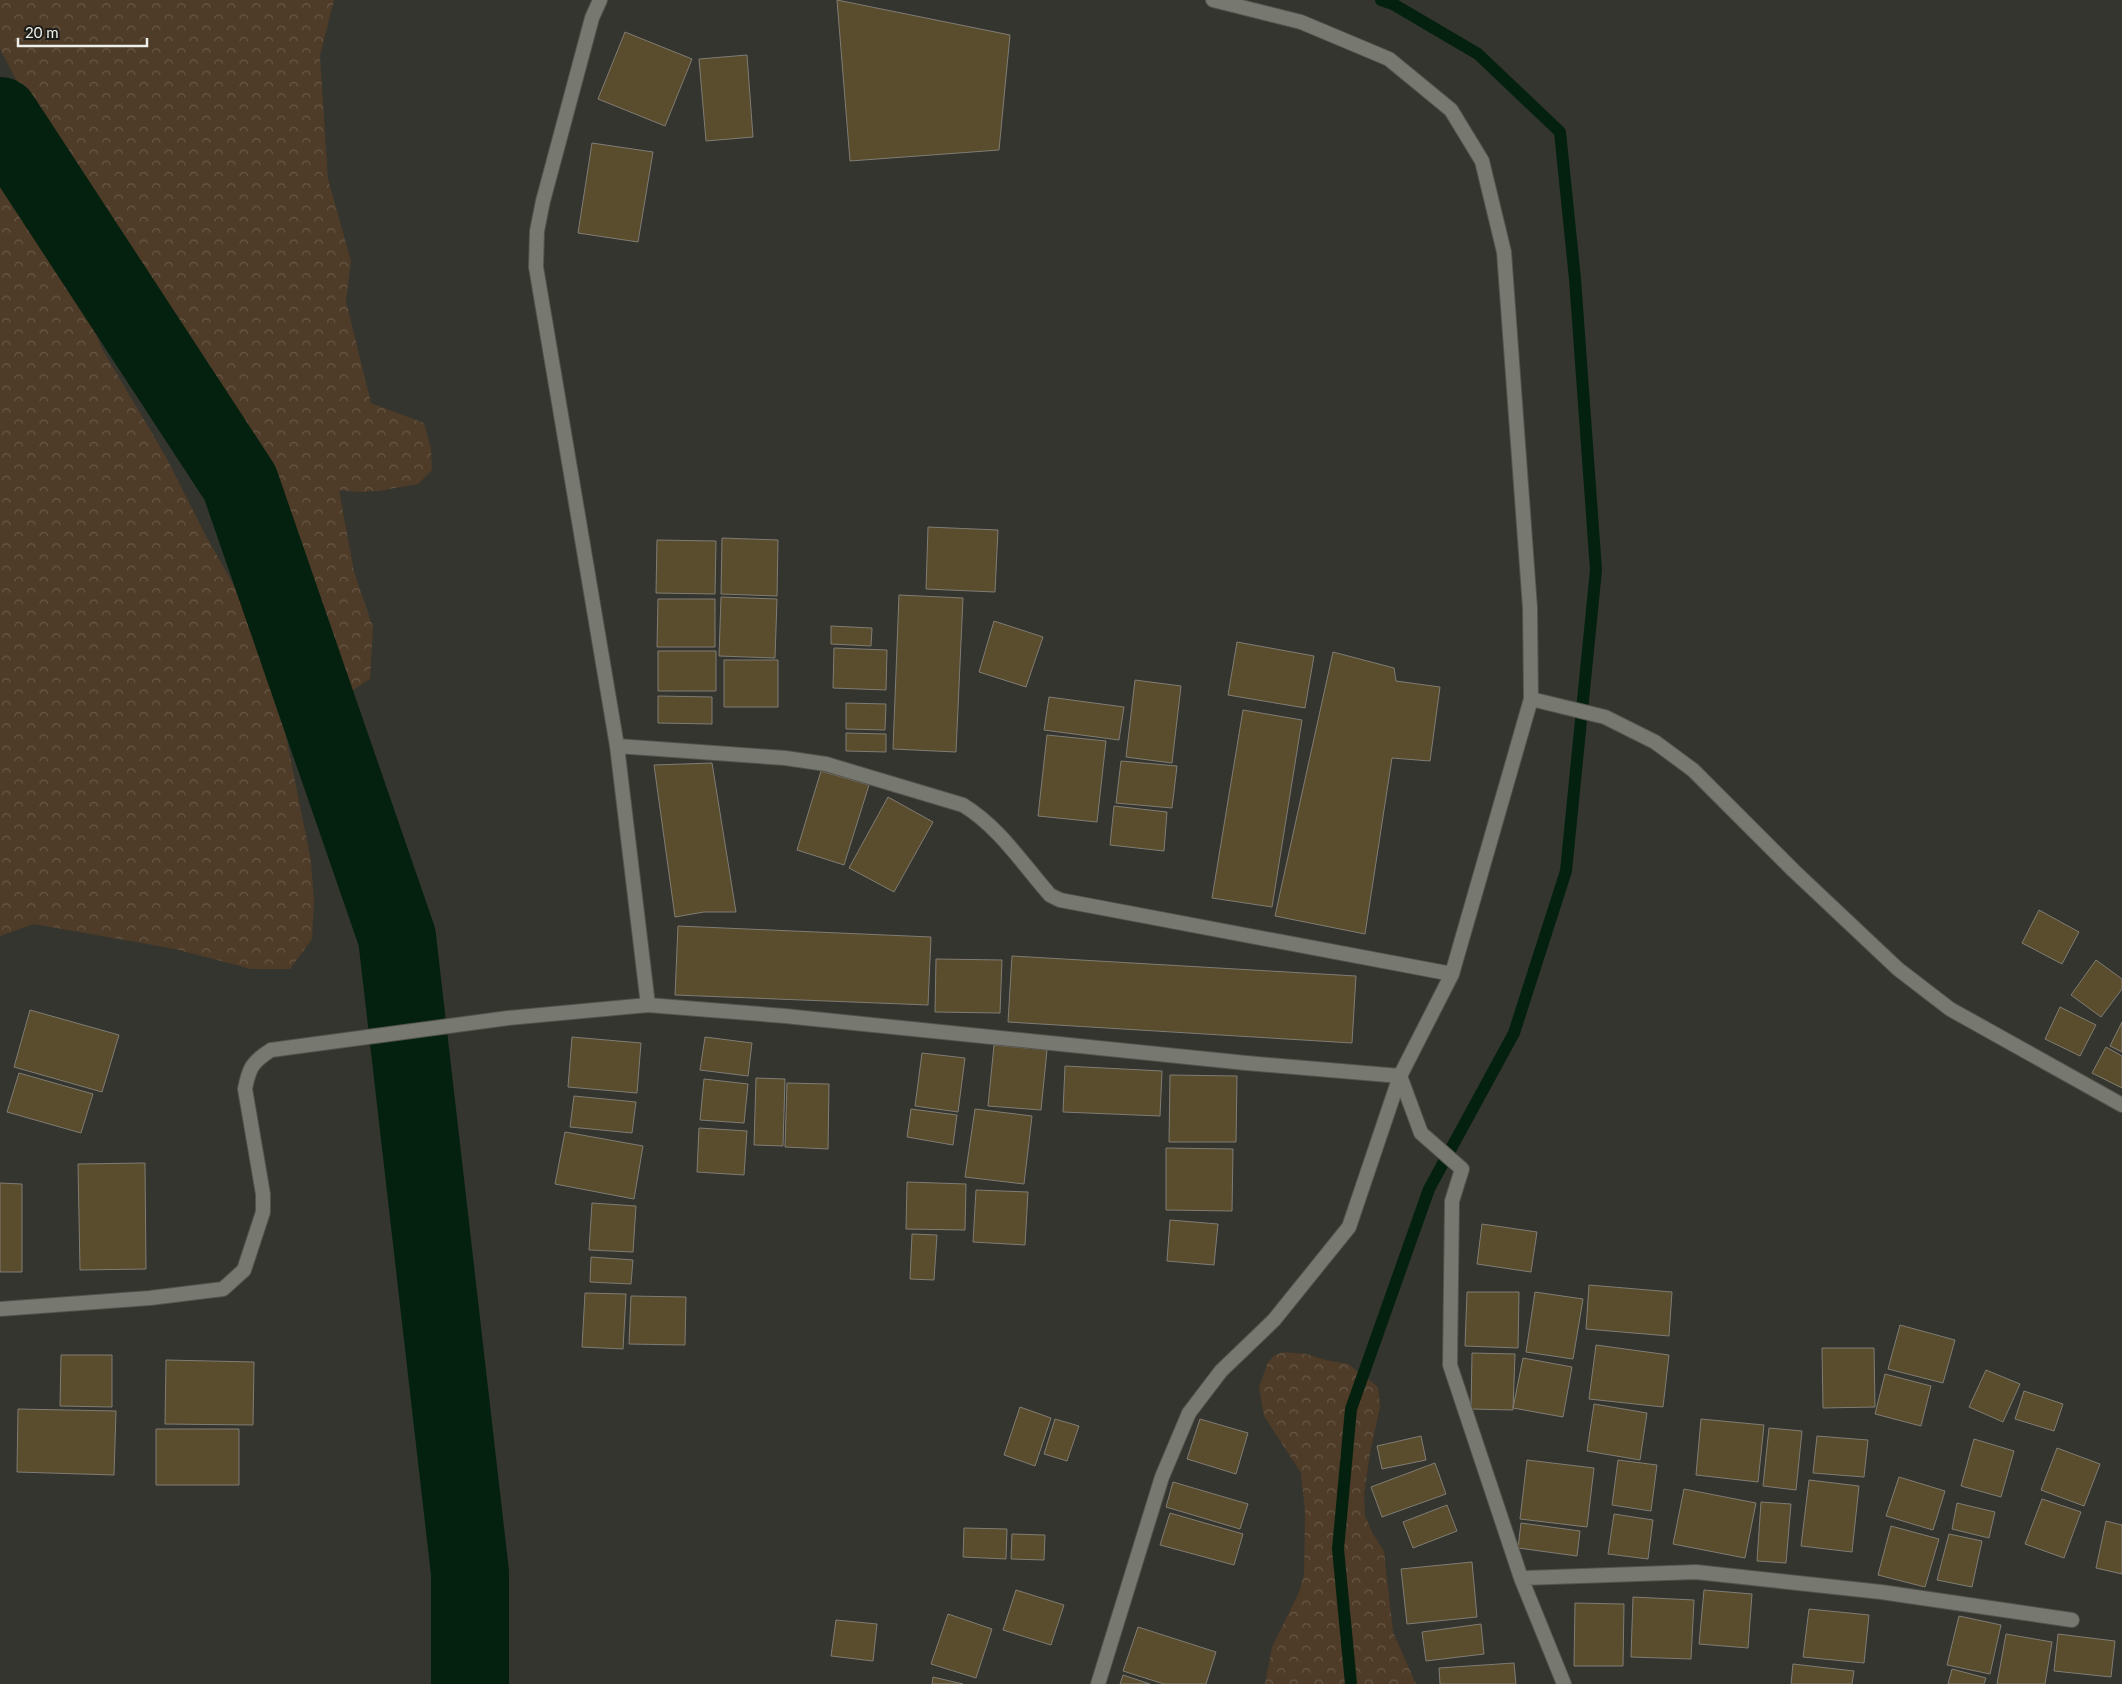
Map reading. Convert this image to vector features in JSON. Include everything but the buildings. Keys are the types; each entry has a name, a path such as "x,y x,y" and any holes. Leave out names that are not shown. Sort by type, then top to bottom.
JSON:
{"street":[{"path":"600,0 592,18 543,201 537,231 536,266 616,746 648,1005"},
{"path":"1098,1684 1162,1477 1189,1413 1221,1371 1274,1320 1349,1227 1400,1076 1452,974 1531,699 1530,608 1504,252 1482,161 1451,110 1389,58 1301,22 1213,0"},
{"path":"1531,699 1605,717 1655,742 1693,770 1794,871 1898,968 1950,1009 2122,1105"},
{"path":"616,746 784,758 826,764 962,805 980,815 999,833 1050,895 1060,900 1452,974"},
{"path":"0,1308 150,1298 223,1289 244,1270 263,1212 263,1194 245,1089 248,1072 256,1060 271,1050 508,1018 648,1005 784,1016 1246,1063 1400,1076"},
{"path":"1400,1076 1421,1133 1462,1169 1452,1201 1450,1365 1521,1578 1564,1684"},
{"path":"1521,1578 1696,1572 1882,1592 2072,1620"}],"green space":[{"path":"0,0 334,0 320,56 328,179 351,261 346,301 371,403 424,423 431,449 432,470 418,484 378,491 339,490 354,572 373,627 370,679 353,690 334,683 318,647 309,607 290,552 234,444 156,302 22,91 0,49"},
{"path":"0,172 88,310 101,347 166,457 206,536 268,646 311,861 314,901 312,939 290,969 251,969 175,949 34,924 0,936"},
{"path":"1284,1352 1306,1354 1348,1364 1378,1387 1380,1407 1370,1453 1364,1495 1365,1516 1373,1534 1384,1551 1393,1632 1416,1684 1265,1684 1272,1647 1299,1592 1304,1575 1305,1512 1301,1473 1264,1416 1259,1387 1268,1362 1275,1355"}],"waterway":[{"path":"1351,1684 1338,1549 1351,1409 1429,1189 1514,1033 1566,871 1596,570 1575,279 1560,132 1478,54 1393,4 1381,0"},
{"path":"0,116 240,483 397,937 470,1573 470,1684"}]}
